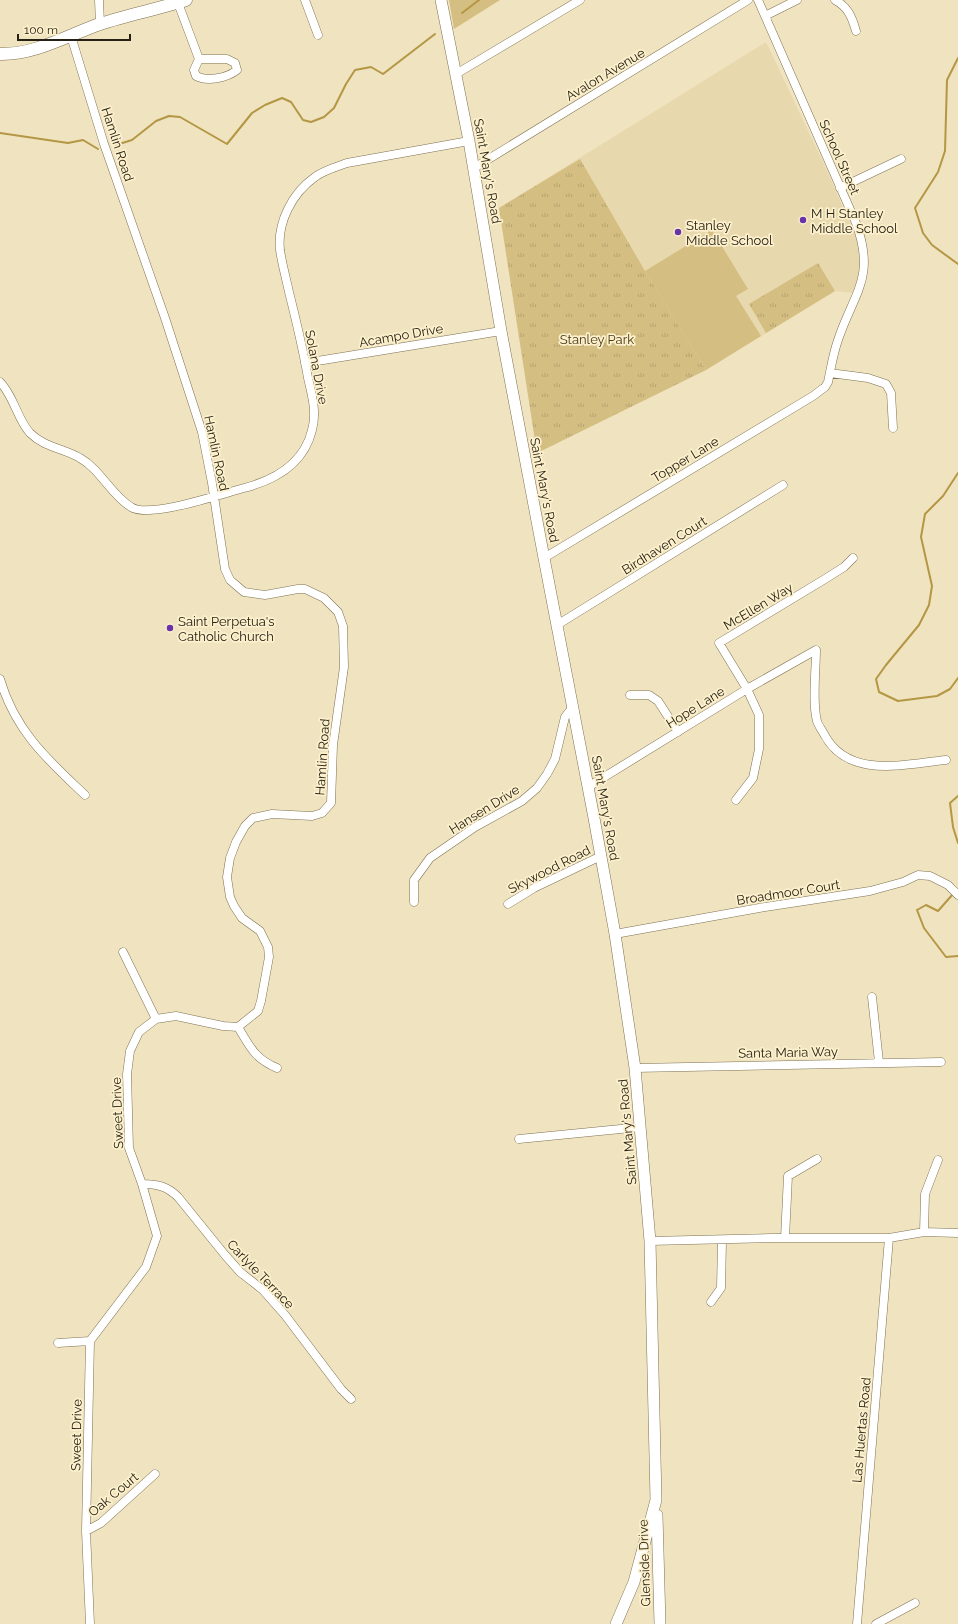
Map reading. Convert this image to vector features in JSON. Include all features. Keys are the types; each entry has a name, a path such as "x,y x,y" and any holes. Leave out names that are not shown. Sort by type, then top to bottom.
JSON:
{"main road":[{"path":"0,54 11,54 33,49 100,24 182,1"}],"street":[{"path":"99,0 100,24"},
{"path":"305,0 318,35"},
{"name":"Saint Mary's Road","path":"441,0 469,141 501,331 615,934 635,1068 650,1241 656,1500 634,1582 616,1624"},
{"path":"456,74 580,0"},
{"name":"Avalon Avenue","path":"474,168 748,0"},
{"name":"School Street","path":"758,0 862,240 864,264 862,283 838,340 830,373"},
{"path":"765,16 797,0"},
{"path":"835,0 846,8 852,17 856,31"},
{"path":"182,1 199,59 194,70 196,76 202,80 231,75 237,70 235,63 226,59 199,59"},
{"name":"Hamlin Road","path":"71,36 104,144 165,318 202,432 214,496 225,569 235,585 244,592 265,596 298,589 314,593 330,603 338,612 344,626 344,667 333,745 331,803 322,813 312,816 272,814 253,818 245,826 236,842 230,858 227,877 230,897 242,918 260,932 268,947 269,957 258,1011 238,1027"},
{"name":"Solana Drive","path":"0,382 30,433 44,445 80,458 95,470 130,507 139,511 150,511 214,496 258,484 276,477 290,467 302,453 310,440 315,418 305,363 280,250 282,225 289,207 298,191 315,177 347,163 469,141"},
{"path":"840,188 900,159"},
{"name":"Acampo Drive","path":"305,363 501,331"},
{"path":"830,373 868,378 886,384 891,393 893,428"},
{"name":"Topper Lane","path":"544,558 813,396 825,387 830,373"},
{"name":"Birdhaven Court","path":"557,625 783,485"},
{"name":"McEllen Way","path":"747,689 719,643 844,567 853,558"},
{"name":"Hope Lane","path":"588,787 747,689 816,650 817,721 828,742 838,753 862,764 877,767 946,760"},
{"path":"0,679 11,708 30,740 44,756 85,796"},
{"path":"736,800 753,778 759,749 759,715 747,689"},
{"path":"630,695 649,695 658,701 678,732"},
{"name":"Hansen Drive","path":"414,902 414,880 430,858 475,827 522,801 537,788 555,759 565,717 572,708"},
{"name":"Skywood Road","path":"508,904 534,888 600,856"},
{"name":"Broadmoor Court","path":"615,934 765,907 870,891 903,882 918,875 930,876 948,885 958,895"},
{"path":"122,952 156,1019"},
{"path":"872,997 879,1062"},
{"name":"Sweet Drive","path":"90,1624 86,1531 90,1341 146,1267 157,1236 142,1184 129,1148 127,1074 130,1051 139,1032 156,1019 176,1016 223,1026 238,1027"},
{"path":"238,1027 255,1054 265,1063 277,1068"},
{"name":"Santa Maria Way","path":"635,1068 879,1062 941,1062"},
{"path":"519,1139 641,1127"},
{"path":"785,1238 788,1176 816,1159"},
{"path":"924,1232 925,1194 938,1160"},
{"name":"Carlyle Terrace","path":"142,1184 158,1184 173,1192 178,1197 240,1272 263,1290 285,1315 340,1389 351,1399"},
{"path":"650,1241 722,1241 785,1238 889,1238 924,1232 958,1233"},
{"name":"Las Huertas Road","path":"857,1624 889,1238"},
{"path":"711,1302 721,1288 722,1241"},
{"path":"58,1343 90,1341"},
{"name":"Oak Court","path":"86,1531 101,1523 155,1474"},
{"name":"Glenside Drive","path":"656,1500 660,1624"},
{"path":"876,1624 915,1603"}],"shaded area":[{"name":"Stanley Middle School","path":"766,42 823,162 865,256 855,293 835,291 706,370 537,453 499,208"}],"green space":[{"path":"449,0 500,0 454,29"},
{"name":"Stanley Park","path":"580,159 645,271 706,370 537,453 499,208"},
{"path":"712,230 748,289 736,296 761,336 706,370 645,271"},
{"path":"818,263 835,291 766,333 749,304"}],"waterway":[{"path":"462,13 479,0"},
{"path":"116,145 132,140 156,121 169,116 180,117 227,144 252,113 265,105 282,98 291,102 303,120 311,122 324,117 334,108 355,70 371,67 383,74 435,34"},
{"path":"958,58 947,80 945,151 938,172 915,208 923,233 932,245 958,264"},
{"path":"0,133 68,143 83,140 98,149"},
{"path":"958,473 943,496 925,514 921,537 932,586 929,605 919,625 876,679 879,692 898,701 937,696 950,689 958,678"},
{"path":"958,796 950,803 953,827 958,843"},
{"path":"953,894 938,911 926,905 917,910 924,928 946,957 958,956"}],"place":[{"name":"M H Stanley Middle School","path":"803,220"},
{"name":"Stanley Middle School","path":"678,232"},
{"name":"Saint Perpetua's Catholic Church","path":"170,628"}]}
